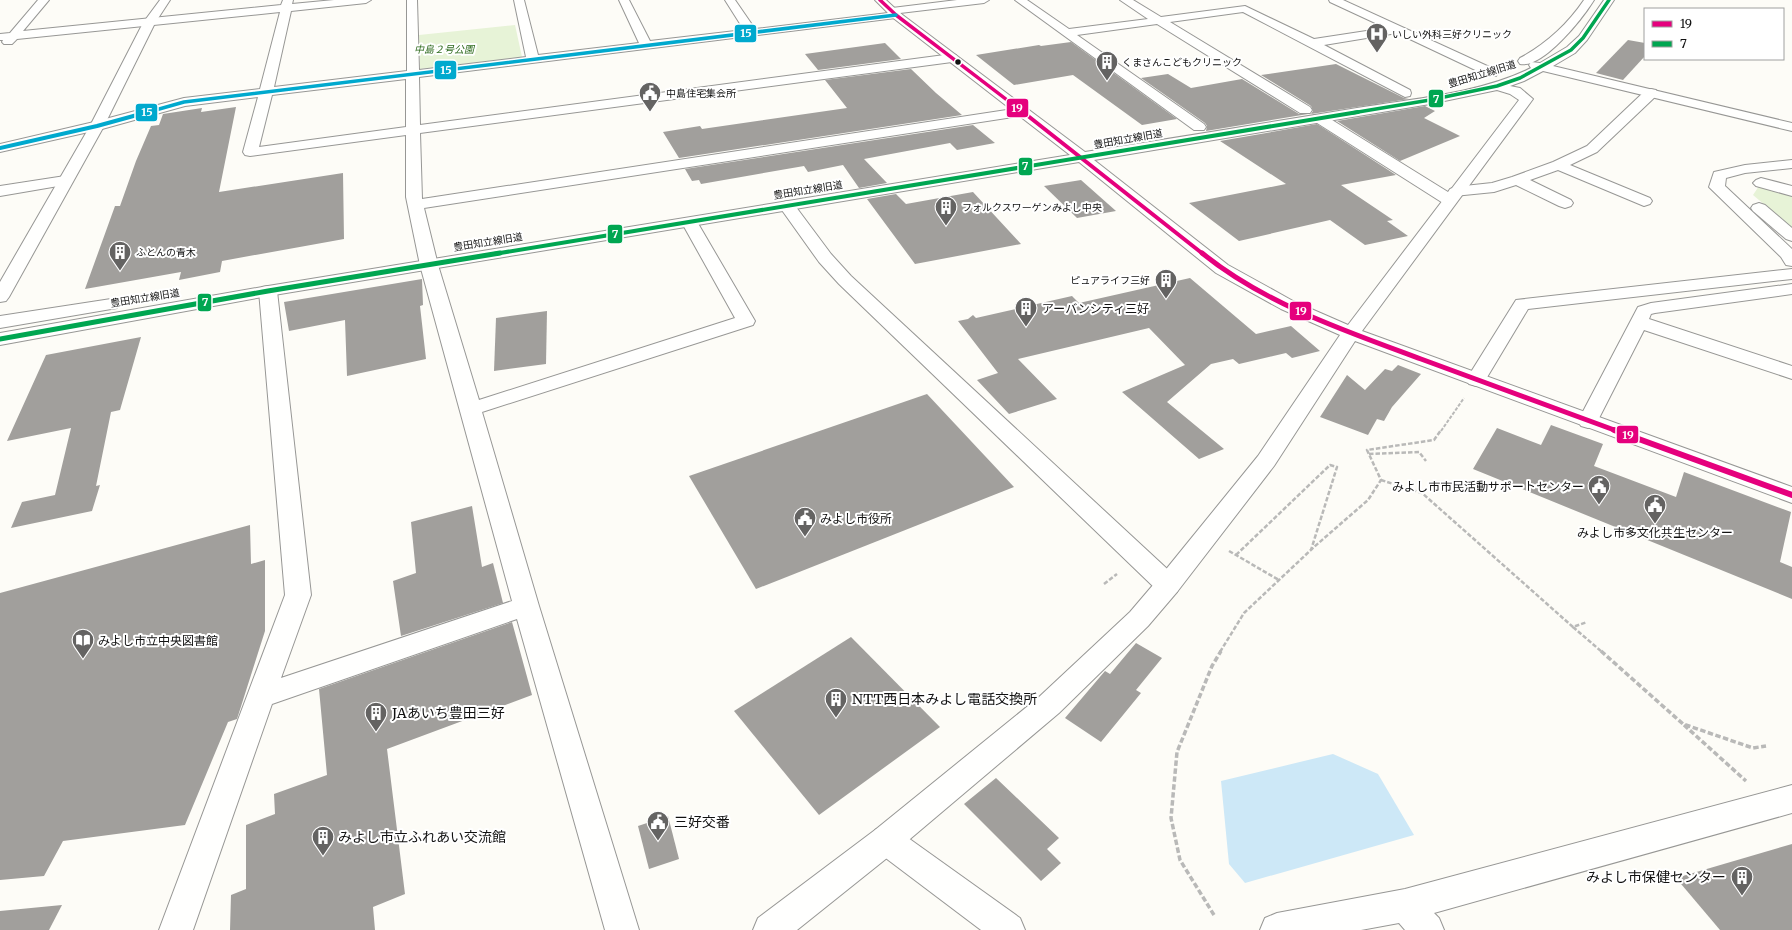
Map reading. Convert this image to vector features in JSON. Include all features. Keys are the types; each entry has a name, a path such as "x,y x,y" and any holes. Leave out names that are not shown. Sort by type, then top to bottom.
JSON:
{"street":[{"path":"0,52 44,0"},
{"path":"0,296 97,126 149,23 165,0"},
{"path":"0,37 149,23 286,4 366,0"},
{"path":"412,0 414,196 427,258 472,409 526,606 622,930"},
{"path":"519,0 533,59"},
{"path":"624,0 646,45"},
{"path":"730,0 752,32"},
{"path":"880,0 894,13 1020,112 1076,153 1222,269 1287,305 1351,333 1792,495"},
{"path":"0,148 97,126 184,102 752,32 984,0"},
{"path":"1020,0 1199,127"},
{"path":"1125,0 1305,110"},
{"path":"1230,0 1405,93"},
{"path":"770,930 886,840 1049,705 1139,619 1168,585 1266,461 1351,333 1526,99 1515,91 1494,80 1397,30 1334,0"},
{"name":"豊田知立線旧道","path":"0,339 268,291 427,258 1076,153 1319,118 1430,100 1494,80 1536,55 1560,36 1579,17 1589,0"},
{"name":"豊田知立線旧道","path":"158,296 690,223 1076,153 1199,127 1405,93 1462,82 1520,78 1571,50 1583,38 1609,0"},
{"path":"286,4 266,92 250,152 952,58"},
{"path":"1066,33 1245,8"},
{"path":"1312,43 1397,30"},
{"path":"1522,62 1792,127"},
{"path":"1319,118 1452,196 1494,187 1517,180 1558,165 1592,149 1651,93"},
{"path":"416,205 1020,112"},
{"path":"1792,164 1745,169 1719,175 1717,187 1788,254 1792,261"},
{"path":"1558,165 1644,201"},
{"path":"1517,180 1564,203"},
{"path":"1792,191 1748,180 1740,181 1738,190 1792,236"},
{"path":"0,191 66,181"},
{"path":"787,206 825,258 845,280 1168,585"},
{"path":"472,409 746,321 690,223"},
{"path":"1476,380 1522,304 1792,274"},
{"path":"1588,421 1644,311 1651,308 1792,289"},
{"path":"176,930 298,595 268,291"},
{"name":"豊田知立線旧道","path":"0,322 126,301"},
{"path":"1639,322 1792,373"},
{"path":"260,697 526,606"},
{"path":"1277,930 1405,905 1792,799"},
{"path":"886,840 1008,930"},
{"path":"1405,905 1427,930"}],"path":[{"path":"1476,380 1434,440 1367,450 1381,480 1422,493 1748,783"},
{"path":"1369,454 1419,452 1426,461"},
{"path":"1279,580 1236,555 1330,465 1336,467 1311,550"},
{"path":"1214,915 1180,860 1171,818 1177,752 1212,666 1244,613 1311,550 1368,500 1381,480"},
{"path":"1104,584 1123,570"},
{"path":"1573,627 1586,622"},
{"path":"1683,724 1753,748 1766,746"}],"green space":[{"name":"中島２号公園","path":"515,25 522,57 420,69 419,35"},
{"path":"1759,186 1792,194 1792,228 1753,195"}],"water":[{"path":"1333,754 1378,774 1414,835 1245,883 1229,864 1221,781"}],"building":[{"path":"1628,40 1644,43 1644,57 1623,80 1596,73"},
{"path":"1071,42 1177,119 1142,125 1073,75 1014,85 976,55 1039,45"},
{"path":"885,43 901,59 818,70 805,54"},
{"path":"1336,64 1404,98 1409,99 1311,114 1313,111 1311,106 1261,75"},
{"path":"911,69 962,115 679,158 663,132 700,126 702,129 847,108 825,80"},
{"path":"1168,74 1191,88 1242,79 1299,114 1308,114 1206,131 1207,126 1205,123 1141,78"},
{"path":"1425,106 1435,111 1424,118 1460,136 1400,161 1337,121"},
{"path":"236,107 219,192 343,173 344,239 222,261 220,272 179,280 181,272 85,289 115,206 120,206 136,161 151,126 159,125 163,114 202,108 201,112"},
{"path":"1317,124 1396,175 1341,185 1393,220 1387,221 1408,236 1365,245 1330,220 1239,241 1189,203 1286,184 1220,141"},
{"path":"973,125 995,143 957,150 950,143 864,159 887,183 859,188 843,165 808,172 804,166 701,184 699,180 692,181 685,169"},
{"path":"1081,180 1116,211 1077,218 1044,186"},
{"name":"フォルクスワーゲンみよし中央","path":"973,192 1021,244 915,264 867,199 896,194 906,204"},
{"path":"1190,278 1256,334 1291,326 1320,351 1292,358 1286,353 1239,364 1233,359 1211,364 1167,402 1224,449 1199,459 1122,392 1185,365 1149,328 1018,359 1057,399 1009,414 977,380 998,373 958,321 968,319 973,315 976,318 1072,296 1079,303"},
{"path":"422,279 423,305 420,306 426,359 347,376 345,320 289,331 284,302"},
{"path":"547,311 546,364 494,371 496,318"},
{"path":"141,337 120,410 111,412 96,486 100,485 92,511 11,528 22,502 55,495 71,428 7,441 46,355"},
{"path":"1398,365 1421,374 1392,407 1384,421 1377,419 1368,435 1320,417 1347,375 1365,390 1385,369 1392,371"},
{"name":"みよし市役所","path":"927,394 1014,487 756,589 689,476"},
{"path":"1551,425 1603,444 1594,466 1676,497 1684,472 1791,512 1780,562 1792,567 1792,599 1473,469 1497,428 1541,445"},
{"path":"472,506 482,567 493,563 503,603 401,636 393,581 416,573 411,522"},
{"path":"250,525 251,564 265,560 265,631 237,719 228,722 185,825 63,841 44,876 0,880 0,593"},
{"path":"512,622 532,695 387,749 405,894 373,907 375,930 230,930 231,895 246,889 246,825 275,814 274,794 327,775 319,689"},
{"name":"NTT西日本みよし電話交換所","path":"851,637 940,727 819,815 734,711"},
{"path":"1136,643 1162,658 1136,690 1141,693 1101,742 1065,718 1105,671 1110,674"},
{"path":"996,778 1059,838 1047,849 1061,863 1041,881 964,804"},
{"name":"三好交番","path":"668,816 679,859 649,869 638,826"},
{"name":"みよし市保健センター","path":"1792,844 1792,930 1720,930 1676,878"},
{"path":"62,905 49,930 0,930 0,911"}],"transit line":[{"name":"19","path":"880,0 896,15 1083,158 1222,269 1287,305 1351,333 1792,495"},
{"name":"7","path":"0,339 268,291 1430,100 1497,86 1520,78 1571,50 1583,38 1609,0"},
{"name":"15","path":"0,148 97,126 184,102 896,15"}],"place":[{"name":"いしい外科三好クリニック","path":"1377,54"},
{"name":"くまさんこどもクリニック","path":"1107,82"},
{"name":"中島住宅集会所","path":"650,112"},
{"name":"フォルクスワーゲンみよし中央","path":"946,226"},
{"name":"ふとんの青木","path":"120,272"},
{"name":"ピュアライフ三好","path":"1166,300"},
{"name":"アーバンシティ三好","path":"1026,328"},
{"name":"みよし市市民活動サポートセンター","path":"1599,506"},
{"name":"みよし市多文化共生センター","path":"1655,524"},
{"name":"みよし市役所","path":"805,538"},
{"name":"みよし市立中央図書館","path":"83,660"},
{"name":"NTT西日本みよし電話交換所","path":"836,718"},
{"name":"JAあいち豊田三好","path":"376,732"},
{"name":"三好交番","path":"658,842"},
{"name":"みよし市立ふれあい交流館","path":"323,856"},
{"name":"みよし市保健センター","path":"1742,896"}]}
